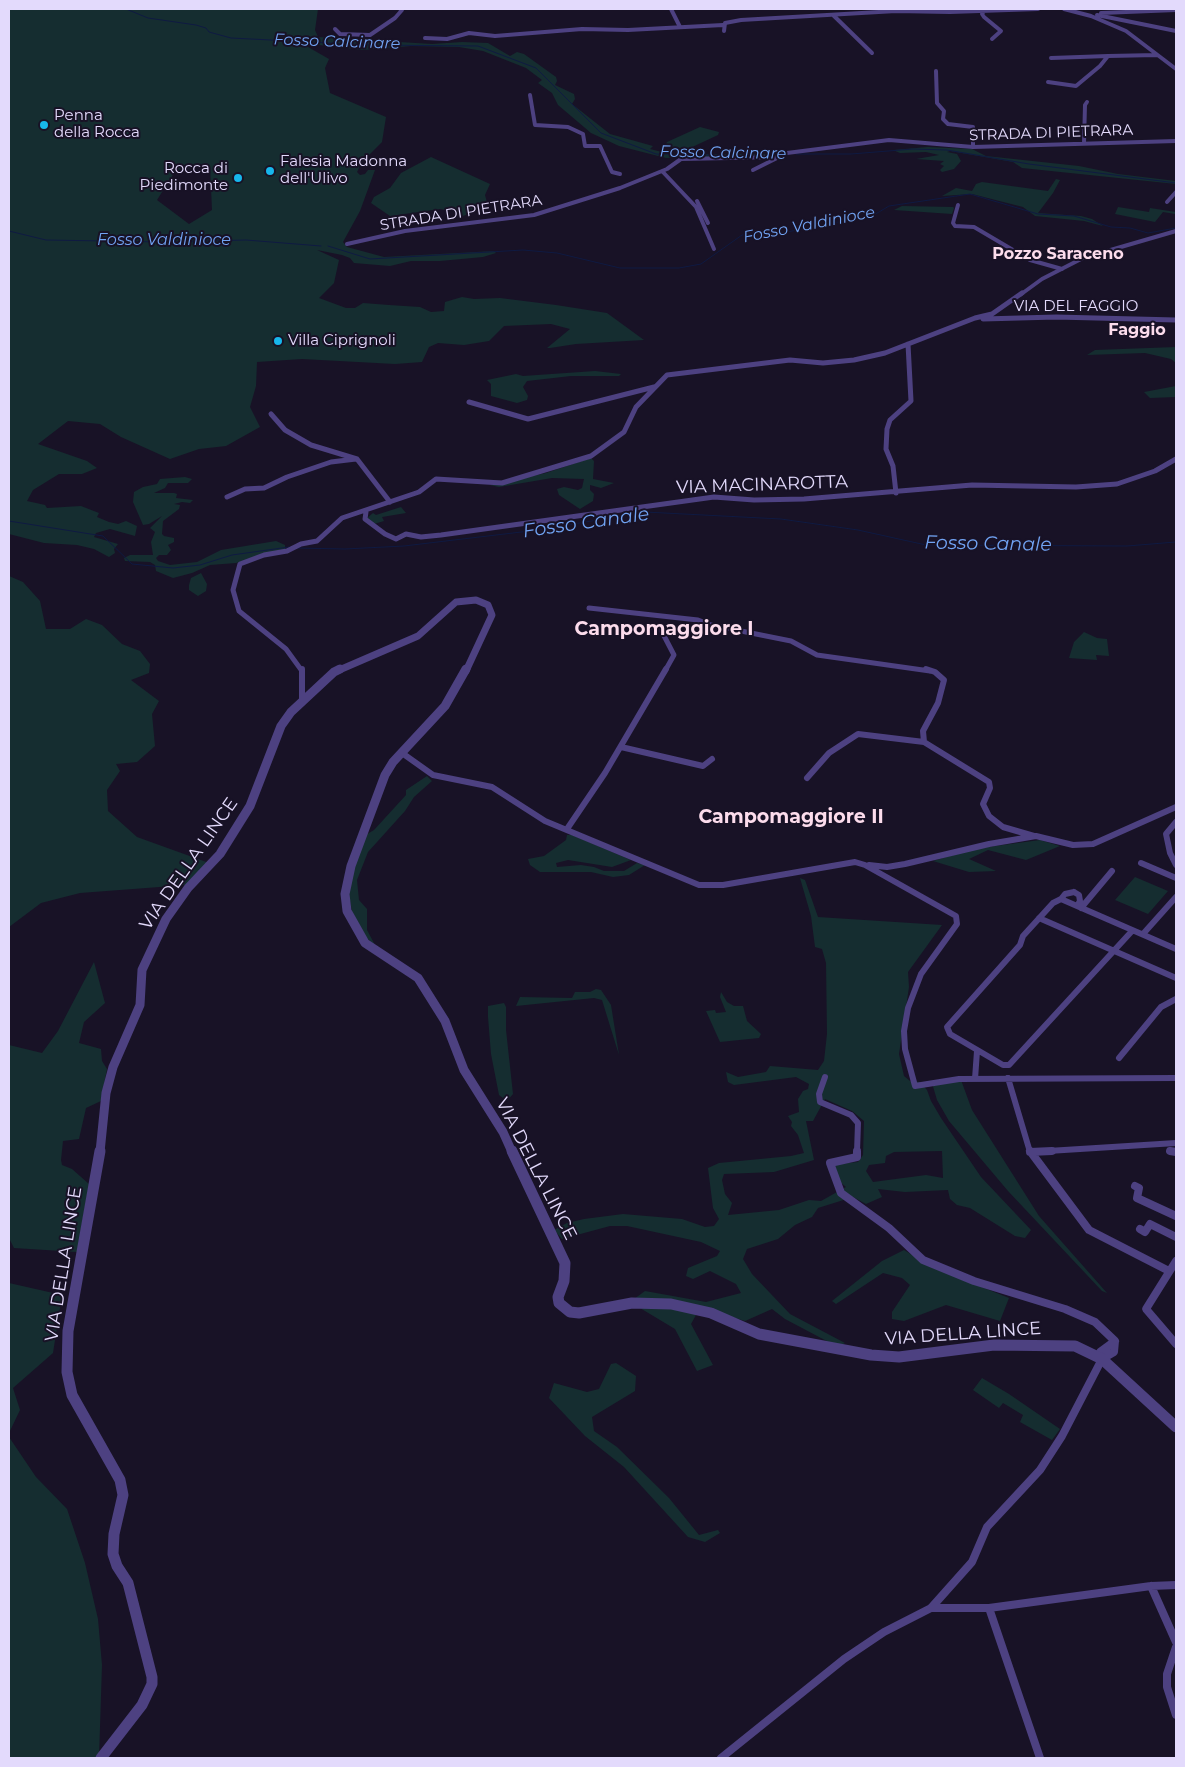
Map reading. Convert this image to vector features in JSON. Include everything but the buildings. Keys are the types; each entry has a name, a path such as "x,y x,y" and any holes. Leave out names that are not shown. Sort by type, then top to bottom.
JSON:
{"street":[{"path":"335,29 340,34 346,36 370,35 394,18 402,10 400,9"},
{"path":"671,9 680,26"},
{"path":"425,38 447,39 468,33 495,36 582,30 628,30 723,25 741,20 896,11 1038,9"},
{"path":"1064,9 1176,31"},
{"path":"1078,11 1176,10"},
{"path":"984,11 982,14 984,17 1001,31 992,39"},
{"path":"1078,11 1126,30 1176,69"},
{"path":"833,15 872,53"},
{"path":"723,25 724,31"},
{"path":"1051,58 1158,55"},
{"path":"1048,82 1076,86 1100,66 1108,56"},
{"path":"936,71 938,103 944,111 943,119 948,124 973,127 973,148"},
{"path":"530,94 535,125 568,127 583,134 585,146 600,146 612,172 620,174"},
{"path":"1084,143 1085,105 1087,102"},
{"name":"STRADA DI PIETRARA","path":"347,244 405,231 534,216 601,195 665,170 681,159 760,159 779,157 829,146 855,146 888,140 941,143 973,148 1176,141"},
{"name":"STRADA DI PIETRARA","path":"753,170 779,157"},
{"path":"665,170 694,198 708,224"},
{"path":"665,170 696,207 714,249"},
{"path":"1167,202 1176,192"},
{"path":"958,205 953,223 955,226 974,227 1030,260 1062,269"},
{"path":"302,700 303,674 300,665 286,649 240,611 233,590 236,572 240,564 256,558 287,551 301,544 317,541 342,518 418,492 436,479 502,483 591,456 624,432 636,407 667,375 790,360 823,363 854,360 885,353 975,318 992,314 1042,279 1083,258 1176,231"},
{"name":"VIA DEL FAGGIO","path":"975,318 1056,316 1176,320"},
{"path":"896,493 893,466 886,448 887,429 890,420 912,401 908,344"},
{"path":"469,402 528,419 655,387"},
{"path":"271,414 285,430 311,445 357,459 390,502"},
{"name":"VIA MACINAROTTA","path":"364,511 366,512 365,519 396,540 406,534 421,537 441,535 714,497 780,500 896,493 972,485 1076,487 1117,484 1155,471 1176,458"},
{"path":"226,497 245,489 264,488 287,477 331,462 357,459"},
{"name":"VIA DELLA LINCE","path":"101,1758 134,1717 152,1684 143,1637 128,1583 117,1566 113,1554 114,1534 123,1495 120,1480 72,1395 67,1372 68,1331 104,1126 106,1093 113,1067 140,1005 142,970 154,941 188,888 220,854 250,806 281,726 302,700 325,678 344,667 418,636 456,602 476,600 485,603 491,608 492,615 458,688 445,706 402,753 385,776 351,866 345,894 347,910 354,926 365,943 418,978 445,1021 464,1070 503,1132 565,1263 564,1281 558,1297 564,1308 579,1313 632,1304 670,1304 711,1313 759,1334 871,1356 899,1357 994,1346 1076,1346 1102,1359 1176,1426"},
{"path":"589,608 698,620 711,625 797,642 817,655 922,668 935,672 944,680 938,703 923,731 924,742"},
{"path":"567,829 621,747 674,655 661,630 649,628"},
{"path":"807,778 829,753 858,734 924,742 989,782 990,788 983,804 984,811 1003,827 1073,845 1093,844 1176,808"},
{"path":"621,747 702,766 712,759"},
{"path":"402,753 433,776 492,787 545,821 699,885 723,885 842,863 855,862 887,867 989,844 1036,836"},
{"path":"1176,822 1166,834 1170,853 1176,865"},
{"path":"1141,863 1176,878"},
{"path":"865,865 956,916 957,924 928,964 912,993 904,1031 905,1050 910,1074 915,1086 975,1079 1176,1078"},
{"path":"1079,907 1112,871"},
{"path":"1079,907 1079,895 1074,892 1065,894 1061,899 1053,903 1023,936 1020,946 947,1027 950,1034 1003,1065 1008,1065 1132,930"},
{"path":"1143,934 1176,897"},
{"path":"1061,899 1176,949"},
{"path":"1039,918 1176,978"},
{"path":"1119,1058 1161,1007 1176,999"},
{"path":"975,1079 977,1051"},
{"path":"721,1758 844,1659 884,1632 930,1608 972,1562 987,1527 1040,1470 1062,1436 1102,1359 1100,1352 1104,1347 1115,1342 1103,1328 1082,1315 974,1281 923,1260 889,1228 841,1193 834,1181 830,1162 857,1156 858,1122 851,1115 820,1102 820,1094 826,1077"},
{"path":"1008,1078 1030,1152 1089,1230 1169,1271"},
{"path":"1030,1152 1176,1143"},
{"path":"1135,1186 1139,1188 1137,1198 1175,1213"},
{"path":"1140,1229 1145,1232 1150,1224 1176,1237"},
{"path":"1176,1261 1146,1309 1176,1344"},
{"path":"930,1608 990,1608 1151,1586 1176,1585"},
{"path":"1151,1586 1176,1642"},
{"path":"990,1608 1040,1758"},
{"path":"1176,1647 1167,1680 1176,1715"}],"green space":[{"path":"9,9 318,9 315,30 318,37 432,44 488,43 510,56 517,52 524,54 556,77 555,85 574,94 575,99 572,104 610,134 653,146 650,149 670,154 770,154 769,157 666,158 619,146 591,133 558,105 552,93 538,83 542,80 526,68 483,51 459,47 411,46 363,50 301,43 329,59 325,68 330,93 386,117 382,142 362,162 357,172 360,175 365,174 368,170 375,170 360,211 343,242 347,247 384,257 494,251 496,253 483,257 440,261 411,261 390,266 354,263 350,258 342,255 317,250 339,260 334,283 319,298 346,308 355,308 363,303 420,307 431,312 444,311 445,302 462,297 474,299 500,298 556,305 607,313 644,340 576,344 547,348 570,329 551,324 504,326 489,341 464,345 438,343 429,347 422,362 395,364 302,359 257,362 256,386 250,407 260,427 226,446 199,449 170,459 121,437 100,424 68,421 38,444 87,461 97,468 82,474 59,474 33,490 27,501 45,505 47,508 81,506 99,513 97,517 109,522 118,524 126,521 137,526 135,536 110,529 96,533 94,537 118,544 114,549 115,553 109,557 94,549 77,545 44,543 9,534","holes":["210,166 212,210 189,224 157,200 176,170"]},
{"path":"700,127 719,132 718,135 680,151 666,144 667,142"},
{"path":"928,147 972,149 986,156 1079,166 1118,174 1176,181 1176,184 1022,168 1013,162 950,151 947,152 957,154 961,161 954,169 942,172 940,170 944,166 940,164 944,161 916,159 939,155 926,152 900,153 893,150"},
{"path":"431,157 490,184 485,195 488,206 463,216 457,212 440,209 390,216 371,203 374,197 390,188 401,173"},
{"path":"1056,179 1060,180 1038,213 1081,216 1092,219 1103,226 1084,221 1035,216 1023,207 972,194 942,196 956,188 972,191 976,184 982,182 1048,191"},
{"path":"902,206 954,208 952,214 894,210"},
{"path":"1118,207 1149,212 1150,208 1176,212 1175,214 1163,212 1155,222 1115,214"},
{"path":"1176,347 1176,363 1171,359 1145,353 1087,355 1095,350"},
{"path":"595,371 621,374 619,376 571,376 527,381 523,387 528,396 527,400 517,403 491,396 491,384 487,380 516,374 523,376"},
{"path":"1176,386 1176,397 1150,398 1144,392"},
{"path":"591,458 594,461 593,479 614,483 601,488 590,485 590,490 594,494 593,501 580,509 559,495 557,489 564,487 578,490 582,488 584,479 552,478 499,487 490,485 546,473"},
{"path":"185,477 192,479 188,483 168,483 165,488 154,493 174,493 177,494 176,498 193,500 190,503 174,504 180,505 179,509 163,521 162,534 174,538 174,542 168,545 171,550 167,555 159,555 156,558 158,561 170,565 197,562 221,550 276,541 285,545 285,550 236,563 210,565 192,573 173,578 156,571 155,565 150,562 125,561 124,558 130,555 153,555 151,542 155,532 150,528 162,516 149,524 143,525 133,502 134,492 143,487 157,484 160,479"},
{"path":"401,507 406,513 382,517 384,521 374,524 367,518 373,513 376,515"},
{"path":"201,573 207,584 206,591 198,596 189,590 189,585 191,578"},
{"path":"9,576 23,582 40,601 46,629 70,629 86,619 102,625 122,644 140,651 150,664 149,673 131,680 159,701 152,714 155,746 137,762 116,764 120,771 107,790 108,811 137,837 209,863 186,885 80,893 41,903 9,927"},
{"path":"1084,632 1097,638 1107,639 1109,656 1096,655 1097,660 1069,658 1074,642"},
{"path":"427,776 432,781 414,797 405,811 368,852 357,880 359,900 367,909 367,930 375,945 364,936 353,917 349,895 352,875 364,836 374,830 406,795 406,790"},
{"path":"567,835 572,835 631,860 612,867 568,860 556,863 557,867 581,865 604,871 624,871 637,863 645,865 629,875 613,877 591,872 540,872 530,865 528,859 544,856 566,840"},
{"path":"1040,840 1060,846 1026,860 988,850 969,859 996,871 969,872 933,861 973,849"},
{"path":"1135,877 1168,891 1148,914 1115,900"},
{"path":"800,878 805,880 818,917 942,925 908,972 909,987 899,1054 904,1076 910,1081 920,1082 927,1090 941,1118 981,1177 1031,1230 1025,1238 1015,1236 970,1208 957,1205 950,1199 948,1190 905,1192 878,1189 882,1197 866,1204 853,1197 818,1208 812,1217 795,1225 778,1239 747,1249 743,1259 752,1274 790,1314 845,1343 838,1347 785,1319 772,1309 745,1321 725,1315 696,1315 691,1324 713,1365 697,1371 675,1329 640,1308 634,1299 645,1291 706,1302 741,1293 736,1284 710,1271 693,1279 686,1276 688,1268 717,1256 720,1251 701,1242 627,1226 610,1226 562,1239 554,1230 567,1223 584,1219 623,1214 682,1219 705,1227 714,1226 719,1219 713,1208 708,1168 719,1163 804,1153 798,1135 791,1126 792,1122 788,1116 799,1112 798,1099 803,1091 808,1089 809,1084 796,1077 734,1085 728,1082 726,1072 738,1077 766,1072 770,1066 818,1070 824,1061 827,1034 826,963 822,949 815,947 811,916","holes":["825,1099 852,1111 864,1121 863,1155 858,1162 835,1166 840,1182 846,1187 821,1201 809,1200 779,1210 728,1215 732,1203 725,1194 722,1180 724,1174 774,1172 814,1160 806,1121 813,1121","942,1151 943,1178 926,1175 873,1182 866,1171 869,1165 885,1163 886,1156 894,1152"]},
{"path":"94,962 105,1003 84,1022 79,1043 101,1049 102,1061 107,1069 101,1101 86,1108 79,1139 63,1141 61,1160 62,1165 72,1169 89,1184 77,1252 14,1248 9,1238 9,1045 42,1053 58,1031"},
{"path":"596,989 601,990 611,1005 619,1055 602,1000 594,998 516,1006 520,997 572,998 575,992 590,992"},
{"path":"721,992 727,1002 734,1006 743,1006 747,1021 761,1034 759,1038 720,1042 706,1011 726,1012 720,997"},
{"path":"504,1003 506,1007 506,1030 513,1094 507,1101 499,1095 491,1054 488,1017 488,1006"},
{"path":"961,1080 972,1110 1039,1216 1107,1293 1102,1291 1008,1191 949,1121 937,1100 932,1083"},
{"path":"904,1250 932,1267 1009,1298 1000,1321 946,1305 904,1321 892,1319 892,1312 910,1285 902,1278 883,1273 836,1304 832,1301 882,1261"},
{"path":"9,1283 62,1295 53,1353 13,1388 20,1410 9,1433"},
{"path":"616,1363 636,1376 635,1391 592,1417 594,1431 617,1447 669,1498 699,1535 718,1530 720,1533 705,1542 688,1537 624,1467 585,1436 549,1398 554,1383 587,1392 599,1389 611,1364"},
{"path":"982,1378 1060,1429 1052,1440 1020,1422 1023,1415 1003,1403 999,1408 973,1390"},
{"path":"9,1437 36,1477 67,1509 85,1563 98,1619 102,1665 99,1758 9,1758"}],"waterway":[{"name":"Fosso Calcinare","path":"126,9 148,18 196,25 206,28 209,32 231,38 371,45 478,46 536,68 601,133 656,154 764,156"},
{"name":"Fosso Calcinare","path":"796,154 851,154 913,149 947,150 1029,164 1176,183"},
{"name":"Fosso Calcinare","path":"772,155 782,155"},
{"name":"Fosso Valdinioce","path":"328,246 370,259 523,250 557,253 620,268 679,268 701,264 742,235 787,232 874,215 889,206 970,194 1038,214 1074,216 1111,227 1130,228 1148,233 1176,228"},
{"name":"Fosso Valdinioce","path":"9,231 46,240 164,242 246,240 321,246"},
{"name":"Fosso Canale","path":"296,548 345,549 404,546 538,530 645,512 781,519 858,530 926,545 1127,546 1176,542"},
{"name":"Fosso Canale","path":"9,521 103,536 132,564 173,568 200,565 232,555 289,547"}],"place":[{"name":"Penna della Rocca","path":"44,125"},
{"name":"Falesia Madonna dell'Ulivo","path":"270,171"},
{"name":"Rocca di Piedimonte","path":"238,178"},
{"name":"Villa Ciprignoli","path":"278,341"}],"district":[{"name":"Pozzo Saraceno","path":"1058,254"},
{"name":"Faggio","path":"1137,330"},
{"name":"Campomaggiore I","path":"664,629"},
{"name":"Campomaggiore II","path":"791,817"}]}
